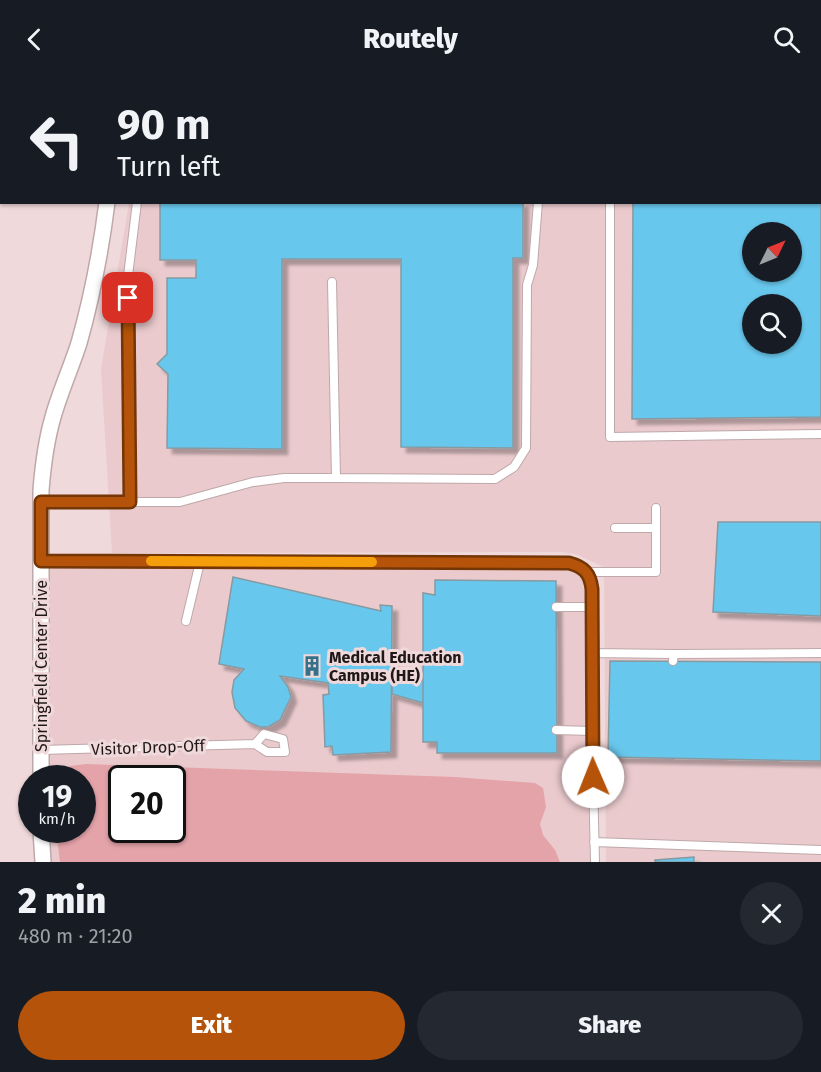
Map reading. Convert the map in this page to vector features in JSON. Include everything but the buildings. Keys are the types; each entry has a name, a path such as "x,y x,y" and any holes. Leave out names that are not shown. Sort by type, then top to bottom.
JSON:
{"street":[{"name":"Springfield Center Drive","path":"41,765 41,502 44,456 53,418 78,345 91,297 103,237 106,204"},
{"path":"42,843 43,862"}],"lane":[{"path":"130,502 128,276 137,204"},
{"path":"41,502 180,502 253,482 284,478 495,479 514,467 526,448 527,285 533,265 538,204"},
{"path":"610,204 610,437 821,434"},
{"path":"332,282 336,478"},
{"path":"587,572 656,572 656,508"},
{"path":"615,528 656,528"},
{"path":"41,561 569,563 581,566 591,579 595,862"},
{"path":"186,621 200,562"},
{"path":"556,607 592,607"},
{"path":"592,653 674,657 821,653"},
{"path":"556,730 592,731"},
{"name":"Visitor Drop-Off","path":"41,750 255,744"},
{"path":"594,842 821,850"}],"shaded area":[{"path":"129,204 821,204 821,862 606,862 604,567 575,554 562,552 112,553 101,369"},
{"path":"41,561 569,563 587,572 592,589 596,862 48,862 44,843 96,843 96,765 41,765"},
{"path":"86,764 114,765 108,765 108,843 186,843 186,768 455,777 535,783 543,788 546,807 540,824 543,835 555,850 560,862 60,862 58,843 96,843 96,765 78,765"}],"slow traffic":[{"path":"151,561 372,562"}],"place":[{"name":"Medical Education Campus (HE)","path":"312,666"}],"route":[{"path":"128,298 130,502 41,502 41,561 569,563 581,566 591,579 592,589 593,777"}]}
